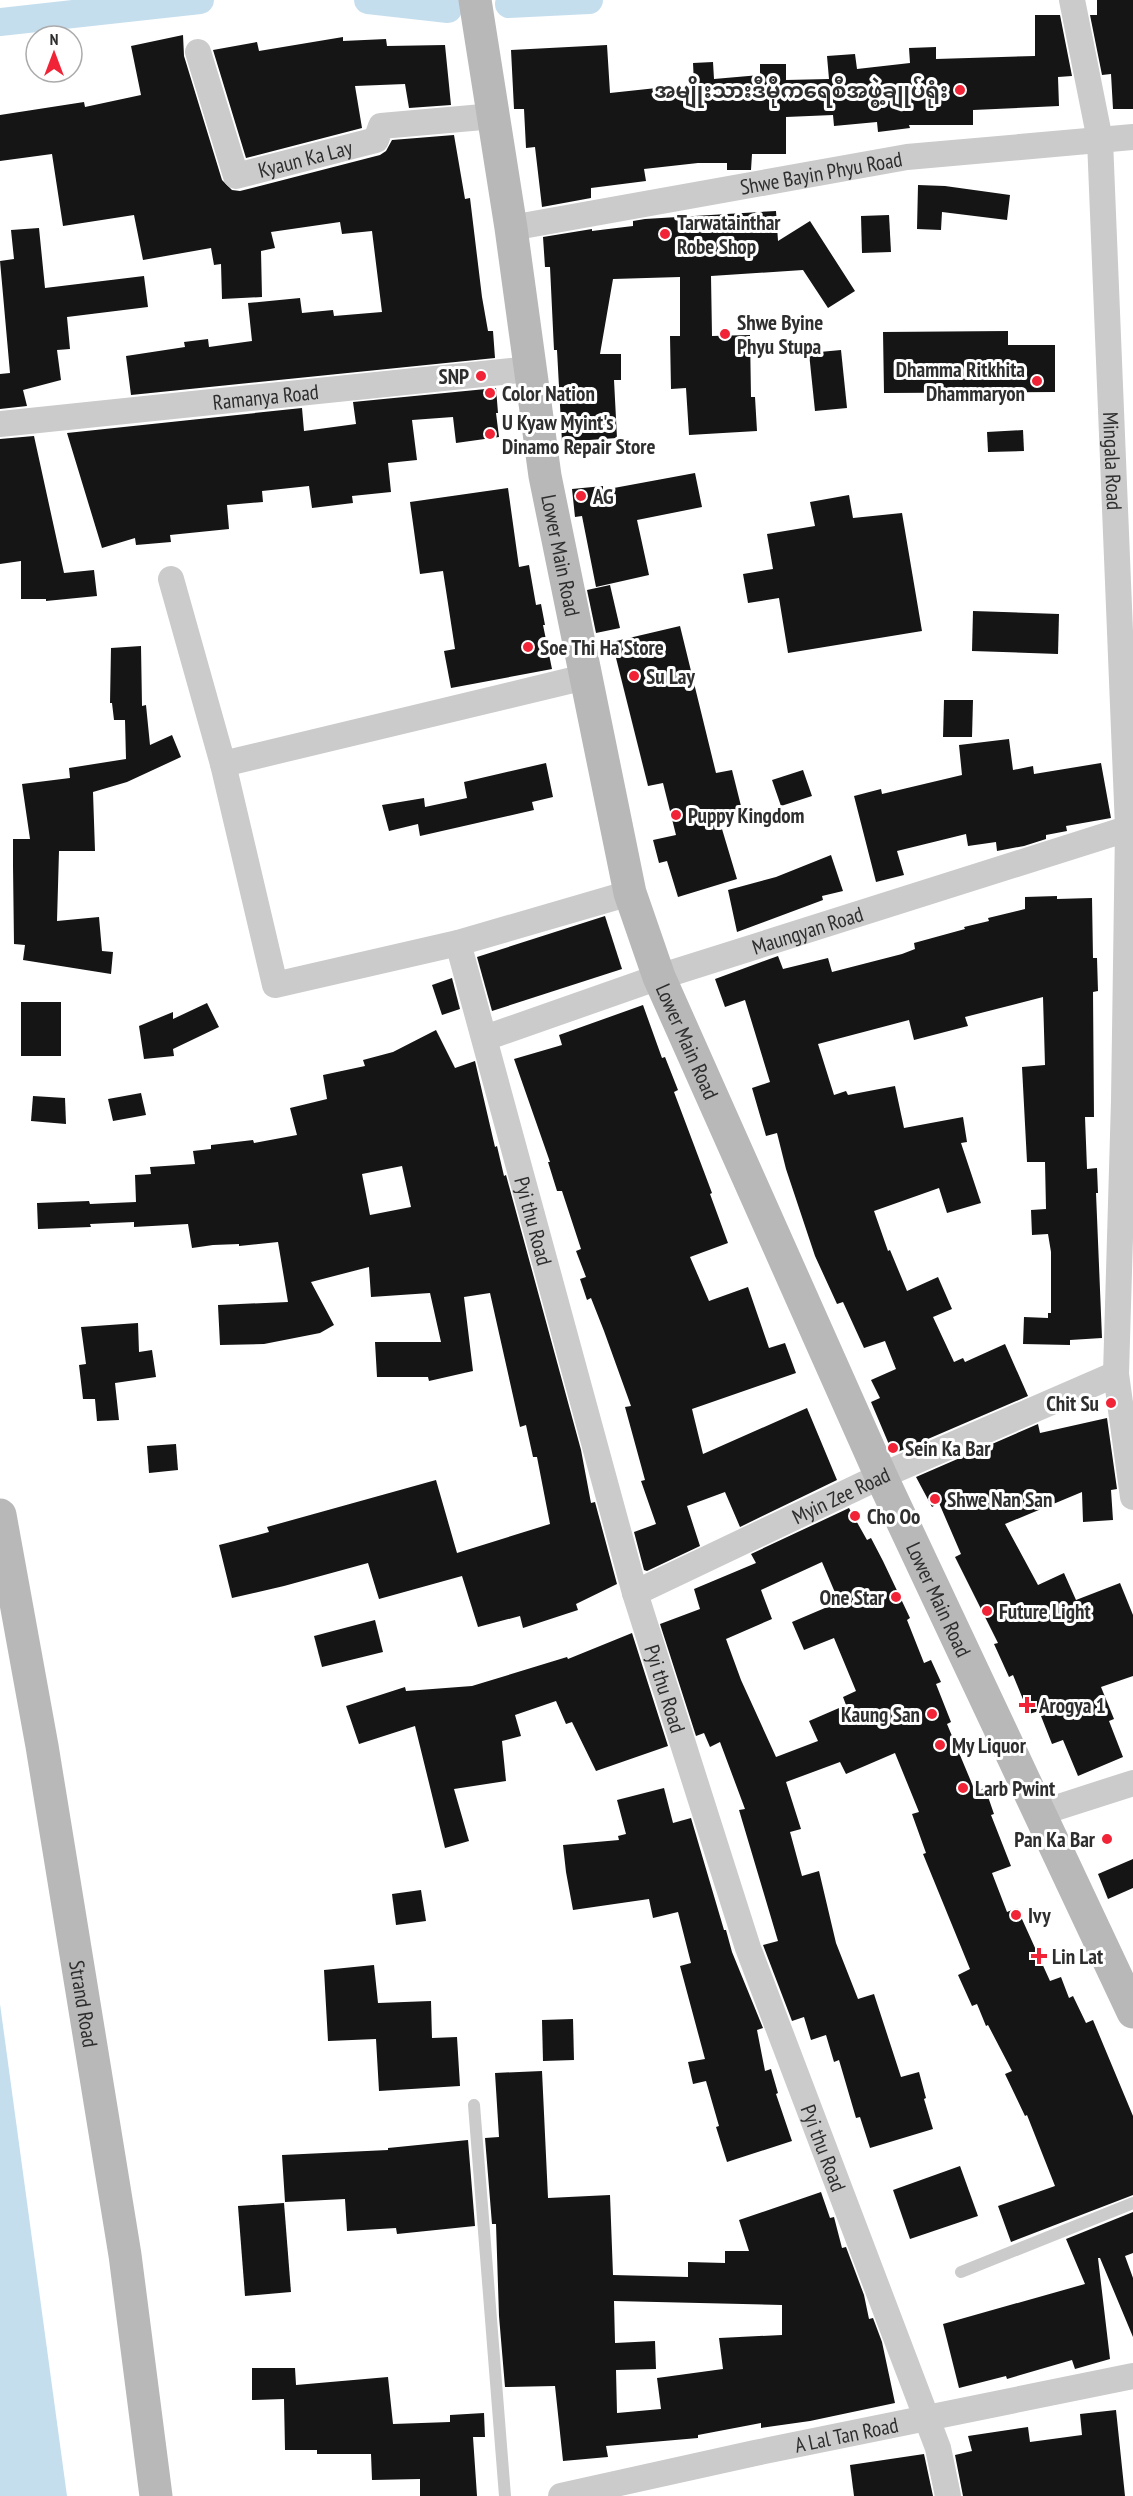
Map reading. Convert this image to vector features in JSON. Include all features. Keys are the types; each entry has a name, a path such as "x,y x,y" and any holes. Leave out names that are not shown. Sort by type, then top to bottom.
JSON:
{"main road":[{"name":"Lower Main Road","path":"475,0 511,228 545,476 630,893 659,977 881,1476 1133,2012"},
{"name":"Strand Road","path":"0,1515 42,1746 124,2244 156,2496"}],"street":[{"name":"Mingala Road","path":"1072,0 1100,140 1130,828 1116,1374 1133,1497"},
{"name":"Kyaun Ka Lay","path":"198,52 236,176 376,140 381,126 494,116"},
{"name":"Shwe Bayin Phyu Road","path":"511,228 907,157 1133,137"},
{"name":"Ramanya Road","path":"0,424 530,369"},
{"path":"171,579 223,764 275,985 458,943 630,893"},
{"path":"223,764 585,677"},
{"name":"Maungyan Road","path":"485,1038 659,977 1130,828"},
{"name":"Pyi thu Road","path":"458,943 635,1593 748,1948 938,2448 948,2496"},
{"name":"Myin Zee Road","path":"635,1593 881,1476 1116,1374"},
{"path":"1040,1813 1133,1783"},
{"name":"A Lal Tan Road","path":"561,2496 1133,2376"}],"lane":[{"path":"474,2105 505,2496"},
{"path":"961,2272 1133,2203"}],"water":[{"path":"0,2004 67,2496 0,2496"}],"building":[{"path":"1097,0 1133,0 1133,109 1113,109 1111,74 1102,75 1090,15 1097,15"},
{"path":"1035,15 1060,15 1072,76 1058,77 1059,106 973,110 973,125 909,125 910,128 878,132 877,122 834,126 833,115 786,117 786,154 752,154 751,170 727,170 727,163 698,163 644,169 646,181 591,188 591,198 542,207 535,147 526,148 524,109 514,109 511,50 607,45 610,93 694,84 693,63 713,62 714,79 760,75 760,64 786,64 786,80 829,79 827,56 855,54 857,69 910,63 909,48 936,47 936,59 1035,56"},
{"path":"183,35 184,56 222,180 232,190 240,191 380,155 386,151 392,140 454,135 465,199 470,198 482,297 488,331 493,331 495,358 131,395 126,356 185,347 184,342 208,339 209,347 252,341 248,303 300,298 302,313 333,310 334,316 382,312 372,231 342,234 340,222 271,232 275,248 261,251 262,297 222,299 221,264 214,265 211,248 143,260 134,215 63,226 52,154 0,161 0,115 84,102 85,107 141,95 131,46"},
{"path":"343,37 343,41 386,39 387,46 445,45 451,105 409,108 405,84 355,86 362,128 246,158 213,50 257,42 259,51"},
{"path":"918,185 945,186 1010,195 1007,220 942,212 941,230 917,229"},
{"path":"776,211 778,241 810,221 855,291 828,308 803,270 711,276 712,336 750,335 751,397 755,397 757,431 689,435 686,388 671,389 670,336 680,336 680,277 613,279 600,354 621,354 621,380 614,380 617,438 562,442 550,267 545,267 543,237 592,229 592,231 633,226 633,221 645,219"},
{"path":"889,215 891,252 862,253 861,216"},
{"path":"39,228 45,288 144,276 148,307 67,317 70,349 57,350 61,380 23,390 27,406 0,409 0,374 10,373 0,261 14,259 11,230"},
{"path":"1008,331 1008,345 1055,345 1055,392 884,393 883,332"},
{"path":"841,350 847,408 815,411 809,353"},
{"path":"496,388 499,437 456,443 453,417 412,420 417,460 388,463 391,492 352,496 353,503 312,508 309,486 262,491 263,502 227,505 229,529 170,535 171,542 136,545 135,538 102,548 67,433 302,408 304,431 356,424 353,402"},
{"path":"1023,430 1024,451 988,452 987,432"},
{"path":"34,436 64,573 94,570 97,596 46,601 46,599 21,599 21,561 0,564 0,439"},
{"path":"695,473 702,507 637,520 649,575 596,587 582,516 575,517 572,489 603,486 603,490"},
{"path":"508,488 519,567 529,565 536,605 541,604 552,669 451,688 444,651 455,649 443,571 420,574 410,502"},
{"path":"849,495 853,518 902,513 922,631 788,653 779,598 748,603 743,574 773,569 767,534 815,526 810,502"},
{"path":"610,585 620,628 596,633 587,590"},
{"path":"973,611 1059,614 1058,654 972,651"},
{"path":"680,626 716,773 732,770 743,814 719,819 737,879 678,897 667,861 659,863 653,840 676,835 663,783 648,786 612,642"},
{"path":"141,646 142,706 146,705 150,745 172,735 181,757 127,782 93,792 95,851 59,851 57,921 99,917 102,951 113,952 111,974 23,960 25,945 14,944 13,866 13,839 30,839 22,784 70,778 69,768 126,759 125,720 114,720 112,703 110,703 111,648"},
{"path":"944,700 973,700 972,737 943,737"},
{"path":"1009,739 1013,770 1033,766 1034,774 1101,763 1111,818 1066,826 1067,831 1046,835 1046,839 997,851 996,842 968,846 966,834 897,851 904,875 876,882 854,796 881,789 882,794 962,775 959,745"},
{"path":"546,763 553,797 532,802 534,810 420,836 418,824 389,831 382,805 424,798 425,807 467,798 464,782"},
{"path":"803,770 812,796 781,806 772,780"},
{"path":"831,855 843,891 822,896 823,900 737,932 728,890 776,877"},
{"path":"1057,896 1057,899 1092,898 1093,958 1097,958 1098,991 1093,992 1094,1117 1085,1117 1087,1169 1097,1168 1102,1338 1070,1340 1070,1345 1023,1344 1024,1317 1048,1318 1048,1313 1051,1313 1051,1252 1048,1234 1032,1235 1031,1210 1046,1209 1045,1162 1027,1162 1022,1067 1045,1065 1043,997 965,1017 968,1026 914,1040 909,1020 818,1044 834,1095 846,1091 848,1095 895,1086 904,1128 963,1117 967,1142 961,1143 981,1203 947,1213 939,1188 874,1211 888,1251 890,1250 907,1291 938,1277 952,1309 933,1317 954,1362 963,1358 965,1362 1005,1344 1028,1396 893,1454 871,1402 880,1398 871,1380 896,1369 885,1341 864,1348 843,1302 837,1304 815,1256 786,1169 777,1133 766,1136 752,1088 770,1082 745,1000 725,1007 715,979 778,956 783,969 828,958 832,972 902,954 915,949 914,943 989,921 988,918 1025,909 1025,897"},
{"path":"605,916 622,969 492,1011 477,957"},
{"path":"452,978 460,1009 442,1015 432,985"},
{"path":"21,1002 61,1002 61,1056 21,1056"},
{"path":"207,1003 219,1027 173,1049 174,1056 144,1059 139,1026 173,1012 173,1019"},
{"path":"643,1005 662,1058 665,1057 678,1090 674,1092 728,1243 690,1257 709,1301 748,1287 769,1348 785,1343 796,1373 692,1409 703,1454 807,1408 837,1480 740,1527 725,1492 687,1506 700,1546 647,1571 644,1570 634,1532 656,1524 641,1481 645,1480 625,1407 631,1406 591,1298 587,1300 580,1279 586,1277 576,1251 581,1249 562,1191 557,1191 548,1162 550,1162 514,1059 562,1045 559,1035"},
{"path":"436,1030 455,1068 475,1061 495,1147 497,1146 504,1176 506,1175 581,1450 591,1503 595,1502 617,1584 576,1604 578,1610 523,1628 520,1616 478,1627 462,1576 379,1599 368,1563 232,1598 219,1545 269,1532 267,1527 436,1480 457,1553 550,1524 537,1457 533,1457 526,1425 520,1427 490,1293 464,1297 473,1371 429,1381 428,1377 377,1377 375,1342 441,1342 430,1293 371,1297 369,1267 311,1282 334,1325 320,1333 264,1344 220,1345 218,1305 288,1302 278,1242 192,1248 188,1224 134,1227 134,1222 90,1224 91,1227 38,1229 37,1203 136,1202 135,1175 151,1174 150,1167 195,1164 193,1151 211,1149 211,1145 253,1140 254,1143 297,1135 290,1108 327,1099 323,1075 365,1066 363,1060 393,1052","holes":["402,1166 411,1207 370,1215 362,1174"]},
{"path":"141,1093 146,1115 113,1121 108,1099"},
{"path":"33,1096 65,1098 66,1124 31,1121"},
{"path":"138,1323 139,1352 152,1350 156,1377 115,1383 119,1420 97,1421 95,1399 83,1399 79,1365 86,1364 81,1327"},
{"path":"1107,1418 1117,1489 1111,1490 1113,1520 1083,1522 1082,1492 1005,1524 1038,1585 1064,1573 1076,1600 1120,1583 1133,1615 1133,1676 1101,1687 1114,1719 1109,1721 1123,1757 1078,1776 1063,1740 1052,1744 1039,1711 1029,1714 1013,1675 1009,1677 994,1644 998,1643 955,1557 961,1554 939,1503 932,1507 916,1477 1038,1424 1040,1433"},
{"path":"176,1444 178,1470 149,1473 147,1446"},
{"path":"849,1508 867,1540 871,1538 910,1618 907,1620 924,1663 931,1660 941,1682 936,1684 951,1722 947,1724 975,1791 985,1788 994,1814 991,1815 1011,1866 992,1873 1007,1912 1017,1908 1050,1981 1061,1977 1069,1998 1073,1996 1086,2023 1093,2020 1133,2116 1133,2195 1011,2242 998,2206 1055,2186 1027,2115 1025,2116 1005,2074 1012,2071 988,2025 986,2026 977,2004 972,2006 958,1975 970,1969 923,1854 926,1853 912,1814 919,1812 895,1753 846,1774 840,1762 786,1782 801,1829 790,1832 802,1876 819,1871 836,1943 858,1999 874,1994 901,2077 919,2072 933,2129 870,2148 860,2117 856,2118 839,2060 834,2062 826,2035 811,2040 804,2017 792,2021 763,1945 778,1941 739,1810 745,1809 720,1742 710,1747 704,1733 696,1736 660,1624 700,1609 694,1589 756,1563 751,1554","holes":["822,1562 839,1602 792,1622 804,1650 834,1638 856,1691 843,1697 846,1705 809,1721 818,1741 776,1757 741,1680 726,1639 772,1619 761,1590"]},
{"path":"375,1620 383,1652 322,1667 314,1636"},
{"path":"632,1633 668,1746 596,1771 572,1722 566,1724 556,1701 515,1715 521,1736 502,1741 506,1781 454,1789 469,1841 445,1848 415,1726 359,1744 346,1706 405,1687 406,1691 472,1686 567,1657 568,1659"},
{"path":"664,1788 673,1823 691,1818 724,1930 726,1930 732,1952 763,2028 757,2030 765,2071 771,2069 778,2093 776,2094 792,2141 727,2162 716,2127 719,2126 706,2081 693,2084 688,2062 705,2059 680,1966 691,1963 678,1912 653,1918 649,1899 573,1910 566,1872 563,1845 619,1840 618,1836 626,1834 617,1800"},
{"path":"1133,1859 1133,1888 1108,1899 1098,1874"},
{"path":"421,1890 426,1921 396,1925 392,1894"},
{"path":"374,1965 378,2003 431,2001 432,2038 457,2037 460,2086 379,2091 376,2039 328,2041 324,1970"},
{"path":"573,2019 574,2060 543,2061 542,2020"},
{"path":"542,2071 548,2198 610,2195 613,2275 688,2277 688,2262 725,2263 725,2251 749,2251 739,2220 821,2192 830,2218 834,2217 842,2248 846,2247 864,2295 869,2319 873,2318 882,2342 895,2403 810,2421 761,2428 761,2423 698,2435 698,2438 606,2446 608,2457 563,2461 555,2386 505,2387 499,2316 496,2224 492,2224 485,2138 499,2137 495,2073","holes":["614,2301 782,2305 782,2335 719,2338 723,2369 657,2378 661,2409 617,2413 616,2370 656,2369 655,2341 615,2343"]},
{"path":"468,2140 475,2226 397,2234 396,2228 347,2231 345,2199 285,2202 282,2155 388,2150 388,2148"},
{"path":"960,2166 978,2216 910,2239 893,2190"},
{"path":"284,2203 291,2292 245,2296 238,2206"},
{"path":"1133,2212 1133,2253 1125,2256 1133,2278 1133,2337 1100,2258 1098,2258 1110,2359 1075,2369 1072,2360 1007,2379 1006,2376 959,2388 943,2324 1085,2284 1066,2239"},
{"path":"252,2368 295,2368 296,2385 388,2377 393,2424 450,2422 450,2415 484,2413 485,2437 473,2437 477,2496 420,2496 420,2479 372,2480 371,2454 317,2454 317,2450 285,2450 284,2399 252,2400"},
{"path":"1116,2410 1125,2496 963,2496 955,2455 972,2451 968,2436 1028,2427 1030,2442 1082,2435 1080,2414"},
{"path":"924,2454 933,2496 854,2496 850,2465"}],"waterway":[{"path":"0,22 200,0"},
{"path":"368,0 448,9"},
{"path":"509,4 589,0"}],"place":[{"name":"အမျိုးသားဒီမိုကရေစီအဖွဲ့ချုပ်ရုံး","path":"960,90"},
{"name":"Tarwatainthar Robe Shop","path":"665,234"},
{"name":"Shwe Byine Phyu Stupa","path":"725,334"},
{"name":"SNP","path":"481,376"},
{"name":"Dhamma Ritkhita Dhammaryon","path":"1037,381"},
{"name":"Color Nation","path":"490,393"},
{"name":"U Kyaw Myint's Dinamo Repair Store","path":"490,434"},
{"name":"AG","path":"581,496"},
{"name":"Soe Thi Ha Store","path":"528,647"},
{"name":"Su Lay","path":"634,676"},
{"name":"Puppy Kingdom","path":"676,815"},
{"name":"Chit Su","path":"1111,1403"},
{"name":"Sein Ka Bar","path":"893,1448"},
{"name":"Shwe Nan San","path":"935,1499"},
{"name":"Cho Oo","path":"855,1516"},
{"name":"One Star","path":"896,1597"},
{"name":"Future Light","path":"987,1611"},
{"name":"Arogya 1","path":"1027,1705"},
{"name":"Kaung San","path":"932,1714"},
{"name":"My Liquor","path":"940,1745"},
{"name":"Larb Pwint","path":"963,1788"},
{"name":"Pan Ka Bar","path":"1107,1839"},
{"name":"Ivy","path":"1016,1915"},
{"name":"Lin Lat","path":"1039,1956"}]}
